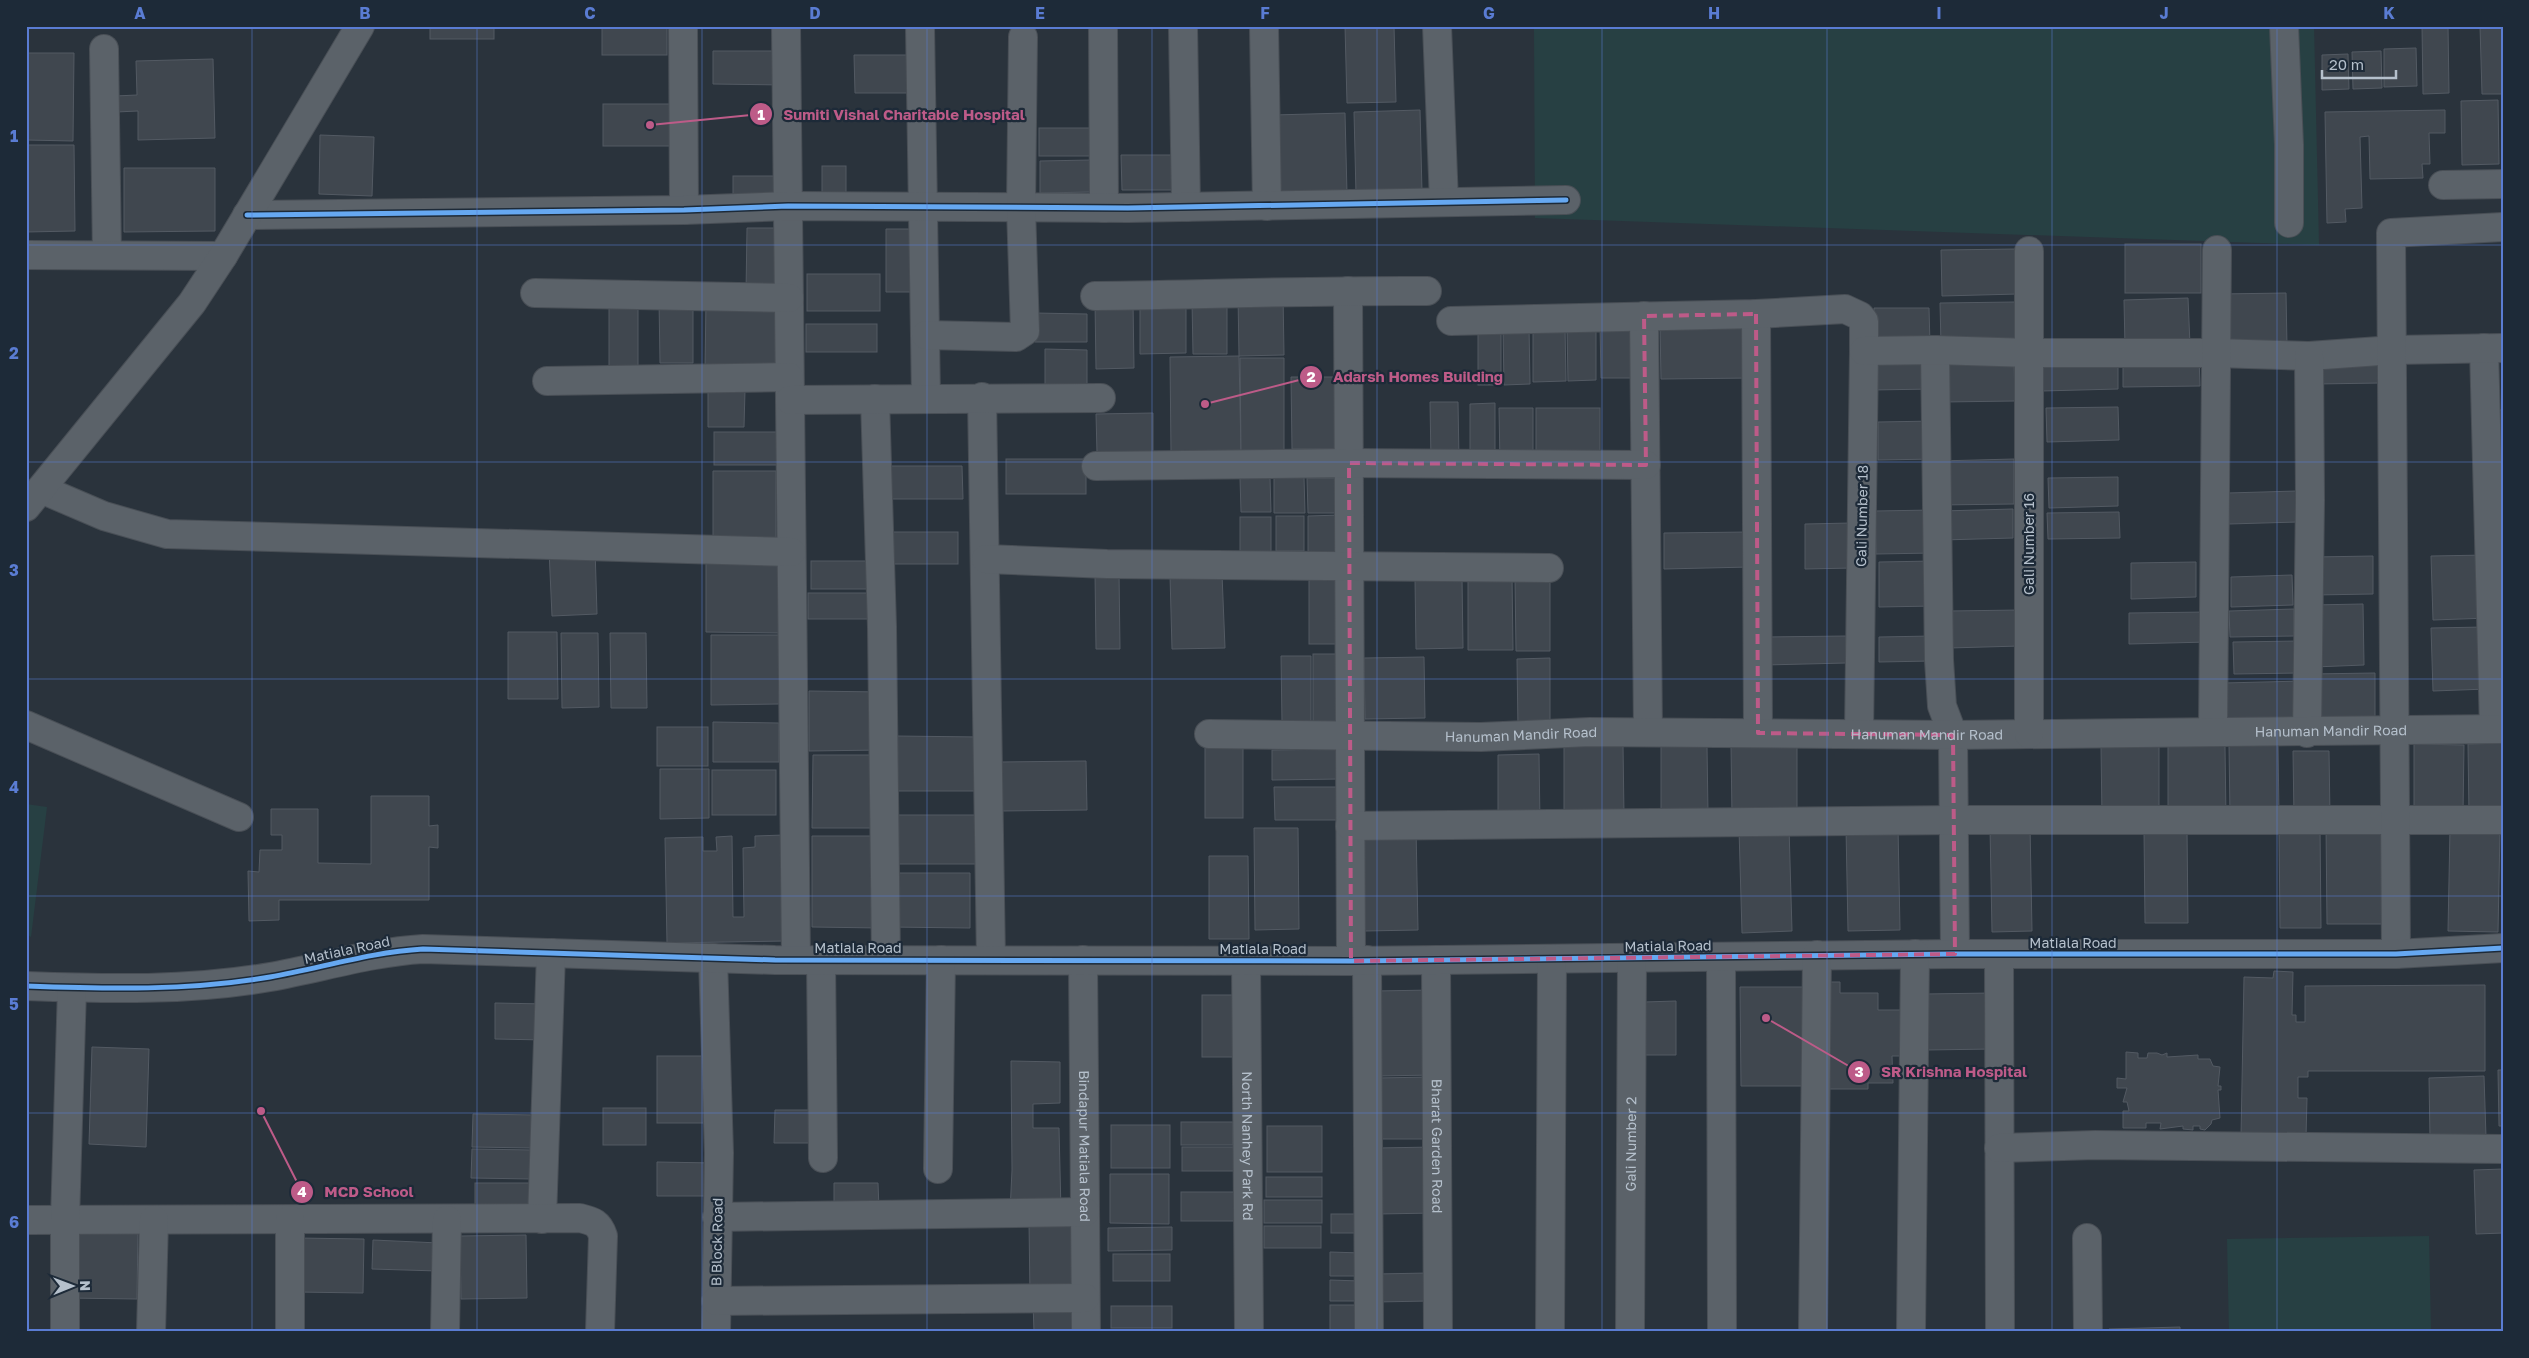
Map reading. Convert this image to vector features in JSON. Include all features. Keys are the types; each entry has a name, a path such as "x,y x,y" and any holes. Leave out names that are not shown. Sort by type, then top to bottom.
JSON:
{"street":[{"path":"360,26 223,256 192,303 34,498 167,534 791,552"},
{"path":"683,26 684,210"},
{"path":"786,26 791,552 809,960 824,1158"},
{"path":"920,26 926,398"},
{"path":"1103,26 1104,208"},
{"path":"1183,26 1186,207"},
{"path":"1264,26 1267,206"},
{"path":"1437,26 1444,202"},
{"path":"2284,26 2289,145 2289,223"},
{"path":"926,335 1016,338 1025,331 1022,208 1023,37"},
{"path":"104,49 108,255"},
{"path":"2443,185 2503,184"},
{"path":"247,216 684,210 788,206 1104,208 1566,200"},
{"path":"2396,954 2392,233 2503,228"},
{"path":"2212,732 2217,250"},
{"name":"Gali Number 16","path":"2028,734 2029,251"},
{"path":"26,255 223,256"},
{"path":"1348,291 1350,826 1359,960 1369,1332"},
{"path":"1095,296 1283,294 1348,291 1427,292"},
{"path":"535,293 788,298"},
{"name":"Gali Number 18","path":"1756,314 1845,309 1860,316 1864,321 1859,734"},
{"path":"1451,321 1756,314 1758,733"},
{"path":"1644,316 1648,732"},
{"path":"1864,351 2216,353 2308,356 2394,350 2493,348 2498,729"},
{"path":"1935,350 1940,684 1942,706 1953,735 1955,954"},
{"path":"2307,733 2310,500 2308,356"},
{"path":"547,381 790,388 875,399 982,397 1101,398"},
{"path":"982,397 991,960"},
{"path":"875,399 882,627 886,960"},
{"path":"1096,466 1349,463 1646,465"},
{"path":"986,559 1108,564 1549,568"},
{"path":"26,725 239,817"},
{"name":"Hanuman Mandir Road","path":"1208,734 1481,737 1590,732 1953,735 2212,732 2307,733 2498,729"},
{"path":"1350,826 1954,820 2503,820"},
{"name":"Matiala Road","path":"26,986 174,988 260,978 400,950 809,960 1436,960 1915,954 2396,954 2503,948"},
{"path":"542,1220 551,953"},
{"path":"1911,1332 1915,954"},
{"path":"1998,954 2000,1332"},
{"path":"1814,1332 1817,955"},
{"path":"1720,957 1722,1332"},
{"name":"B Block Road","path":"713,958 719,1153 716,1332"},
{"name":"Gali Number 2","path":"1630,1332 1632,958"},
{"path":"1550,1332 1552,959"},
{"path":"938,1169 940,960"},
{"name":"Bindapur Matiala Road","path":"1083,960 1086,1332"},
{"name":"North Nanhey Park Rd","path":"1246,960 1249,1332"},
{"name":"Bharat Garden Road","path":"1436,960 1438,1332"},
{"path":"65,1332 65,1220 72,988"},
{"path":"1999,1148 2095,1145 2503,1149"},
{"path":"717,1217 1085,1212"},
{"path":"26,1220 542,1220 580,1218 595,1222 601,1229 600,1332"},
{"path":"151,1332 154,1220"},
{"path":"290,1220 290,1332"},
{"path":"445,1332 447,1220"},
{"path":"2087,1238 2088,1332"},
{"path":"716,1301 1085,1298"}],"highlighted area":[{"path":"1756,314 1758,733 1953,735 1955,954 1351,961 1349,463 1646,465 1644,316"}],"green space":[{"path":"1534,26 2314,26 2319,245 1535,218"},
{"path":"26,804 47,807 31,937 26,934"},
{"path":"2429,1236 2431,1332 2229,1332 2227,1239"}],"building":[{"path":"430,26 494,26 494,39 430,39"},
{"path":"1345,26 1394,26 1396,102 1347,103"},
{"path":"2422,26 2448,26 2449,93 2423,94"},
{"path":"2480,26 2503,26 2503,94 2482,94"},
{"path":"602,27 667,27 667,55 602,55"},
{"path":"2416,48 2417,86 2384,87 2384,49"},
{"path":"713,51 783,51 783,85 713,84"},
{"path":"2381,51 2382,88 2353,89 2352,52"},
{"path":"26,53 74,53 73,141 26,140"},
{"path":"2348,54 2349,89 2322,90 2322,55"},
{"path":"854,55 908,55 908,93 855,93"},
{"path":"213,59 215,138 138,140 138,111 116,112 115,96 137,95 136,61"},
{"path":"2498,100 2499,164 2462,165 2461,101"},
{"path":"603,104 680,104 680,146 603,146"},
{"path":"1420,110 1422,192 1356,194 1354,112"},
{"path":"2445,110 2445,133 2429,133 2430,164 2422,164 2423,178 2370,179 2369,136 2360,137 2362,208 2345,209 2346,222 2327,223 2325,112"},
{"path":"1345,113 1347,194 1277,196 1274,115"},
{"path":"1039,128 1092,128 1092,156 1039,156"},
{"path":"320,135 374,137 372,196 319,194"},
{"path":"26,145 74,145 75,231 26,232"},
{"path":"1121,155 1172,155 1172,190 1122,190"},
{"path":"1091,160 1091,192 1040,193 1040,161"},
{"path":"822,166 846,166 846,199 822,199"},
{"path":"124,168 215,168 215,231 124,232"},
{"path":"733,176 774,176 774,197 733,197"},
{"path":"747,228 779,228 779,293 746,293"},
{"path":"886,229 916,229 915,292 886,292"},
{"path":"2125,244 2201,244 2201,293 2125,293"},
{"path":"2017,249 2018,294 1942,296 1941,250"},
{"path":"807,274 880,274 880,311 807,311"},
{"path":"2286,293 2287,346 2220,347 2220,294"},
{"path":"1283,294 1284,355 1239,356 1238,295"},
{"path":"2188,298 2190,345 2125,347 2124,300"},
{"path":"659,300 693,300 693,363 660,363"},
{"path":"1227,300 1227,354 1193,354 1192,301"},
{"path":"609,301 638,302 638,368 609,368"},
{"path":"706,301 776,301 776,369 705,369"},
{"path":"1095,302 1133,302 1134,368 1096,369"},
{"path":"2015,302 2016,344 1941,345 1940,303"},
{"path":"1186,303 1186,353 1140,354 1140,304"},
{"path":"1874,308 1929,308 1930,345 1875,346"},
{"path":"1035,313 1087,314 1087,342 1035,342"},
{"path":"806,324 877,324 877,352 806,352"},
{"path":"1751,324 1752,378 1661,379 1660,325"},
{"path":"1600,325 1635,325 1636,378 1601,378"},
{"path":"1567,326 1596,326 1596,380 1568,381"},
{"path":"1503,327 1529,327 1530,384 1504,385"},
{"path":"1533,328 1565,328 1566,381 1533,382"},
{"path":"1478,329 1501,329 1501,385 1478,385"},
{"path":"1045,349 1087,350 1087,395 1045,395"},
{"path":"1239,356 1241,452 1171,453 1170,357"},
{"path":"2118,357 2118,389 2042,391 2041,358"},
{"path":"2199,357 2200,386 2123,387 2123,358"},
{"path":"1240,358 1284,358 1284,451 1241,452"},
{"path":"1934,358 1934,389 1871,390 1871,359"},
{"path":"2014,359 2015,401 1943,402 1943,360"},
{"path":"2380,360 2381,383 2316,384 2316,361"},
{"path":"1291,377 1338,377 1339,449 1292,449"},
{"path":"708,390 745,390 744,427 708,427"},
{"path":"1430,402 1458,402 1459,460 1431,461"},
{"path":"1495,403 1495,461 1470,461 1470,404"},
{"path":"2118,407 2119,440 2047,442 2046,408"},
{"path":"1499,408 1533,408 1533,464 1500,464"},
{"path":"1536,408 1600,408 1600,461 1536,461"},
{"path":"2498,410 2503,410 2503,438 2498,438"},
{"path":"1153,413 1153,453 1097,453 1096,414"},
{"path":"1935,421 1936,459 1878,460 1878,422"},
{"path":"714,432 782,432 782,465 714,465"},
{"path":"1006,459 1086,459 1086,494 1006,494"},
{"path":"2014,459 2014,504 1939,505 1938,461"},
{"path":"2496,459 2503,459 2503,496 2497,496"},
{"path":"889,466 962,466 963,499 889,499"},
{"path":"713,471 776,471 776,542 713,541"},
{"path":"1274,477 1304,477 1305,513 1274,513"},
{"path":"2118,477 2118,506 2049,508 2048,478"},
{"path":"1240,478 1270,478 1271,512 1241,512"},
{"path":"1307,478 1341,478 1342,513 1308,513"},
{"path":"2297,491 2298,522 2229,524 2228,493"},
{"path":"2013,509 2013,538 1942,540 1942,511"},
{"path":"1933,510 1933,553 1876,554 1875,511"},
{"path":"2119,512 2120,538 2048,539 2047,513"},
{"path":"1341,515 1341,553 1308,554 1308,516"},
{"path":"1276,516 1304,516 1304,551 1276,551"},
{"path":"1240,517 1271,517 1271,553 1240,553"},
{"path":"1851,523 1853,568 1805,569 1805,524"},
{"path":"886,532 958,532 958,564 886,564"},
{"path":"1749,532 1750,567 1664,569 1664,533"},
{"path":"595,548 597,614 552,616 549,550"},
{"path":"2487,555 2489,618 2433,620 2431,556"},
{"path":"2373,556 2373,594 2315,595 2314,557"},
{"path":"706,557 780,557 781,633 706,632"},
{"path":"811,561 875,561 875,589 811,589"},
{"path":"1934,561 1935,606 1879,607 1879,562"},
{"path":"2196,562 2196,597 2131,599 2131,563"},
{"path":"1309,572 1345,572 1345,644 1309,644"},
{"path":"1095,573 1119,573 1120,649 1096,649"},
{"path":"1222,574 1225,648 1172,649 1170,575"},
{"path":"2292,575 2293,605 2231,607 2231,577"},
{"path":"1468,576 1512,576 1513,650 1468,650"},
{"path":"1515,577 1550,577 1550,651 1516,651"},
{"path":"1462,578 1463,648 1416,649 1415,579"},
{"path":"808,593 873,593 873,619 808,619"},
{"path":"2363,604 2364,665 2314,667 2312,605"},
{"path":"2294,609 2294,636 2230,637 2229,611"},
{"path":"2020,610 2020,646 1949,648 1949,611"},
{"path":"2208,612 2208,642 2129,644 2129,613"},
{"path":"2485,627 2487,689 2433,691 2431,628"},
{"path":"508,632 557,632 558,699 508,699"},
{"path":"561,633 598,633 599,707 562,708"},
{"path":"610,633 646,633 647,708 611,708"},
{"path":"711,635 779,635 779,704 711,705"},
{"path":"1846,636 1846,663 1765,665 1765,637"},
{"path":"1932,636 1932,661 1879,662 1879,637"},
{"path":"2300,641 2300,673 2234,674 2233,642"},
{"path":"1313,654 1346,654 1346,725 1313,725"},
{"path":"1281,656 1311,656 1311,723 1282,723"},
{"path":"1424,657 1425,718 1365,719 1364,658"},
{"path":"1550,658 1550,730 1518,730 1517,659"},
{"path":"2375,673 2375,718 2311,719 2310,674"},
{"path":"2303,681 2304,717 2225,719 2224,683"},
{"path":"809,691 881,692 881,750 809,751"},
{"path":"713,722 779,723 779,762 713,762"},
{"path":"657,727 708,727 708,766 657,766"},
{"path":"896,736 980,737 980,791 896,791"},
{"path":"2503,743 2503,814 2469,815 2468,744"},
{"path":"1623,744 1624,816 1564,816 1564,745"},
{"path":"2414,744 2464,745 2463,814 2414,814"},
{"path":"2159,745 2159,818 2102,818 2101,746"},
{"path":"2229,745 2278,745 2279,815 2230,815"},
{"path":"1661,746 1707,746 1708,814 1661,814"},
{"path":"1731,746 1797,746 1797,816 1732,816"},
{"path":"2168,746 2225,746 2226,818 2168,818"},
{"path":"1205,747 1243,747 1243,818 1205,818"},
{"path":"1340,749 1340,779 1272,780 1272,750"},
{"path":"2293,751 2329,751 2330,817 2294,818"},
{"path":"1539,754 1540,823 1498,824 1498,755"},
{"path":"813,755 881,755 881,828 812,828"},
{"path":"1086,761 1087,810 1001,811 1001,762"},
{"path":"660,769 709,769 709,818 660,819"},
{"path":"712,770 776,770 776,815 712,815"},
{"path":"1274,787 1345,787 1346,820 1275,820"},
{"path":"371,796 429,796 429,826 438,825 438,848 429,847 429,900 279,900 279,920 249,921 248,871 259,872 260,850 282,850 282,835 271,835 271,809 318,809 318,863 371,864"},
{"path":"890,815 978,815 978,864 890,864"},
{"path":"2326,825 2386,825 2386,924 2327,924"},
{"path":"2030,826 2032,931 1992,932 1990,827"},
{"path":"1789,827 1792,931 1742,933 1739,829"},
{"path":"1898,827 1900,930 1848,931 1846,828"},
{"path":"1254,828 1298,828 1299,929 1255,930"},
{"path":"1416,828 1418,930 1365,931 1364,829"},
{"path":"2279,828 2320,828 2321,928 2280,928"},
{"path":"2450,829 2500,830 2498,932 2448,931"},
{"path":"2144,830 2187,830 2188,923 2145,923"},
{"path":"784,835 786,941 667,943 665,838 703,837 703,851 717,851 716,837 732,836 733,917 744,917 743,848 755,847 755,836"},
{"path":"812,836 880,836 880,928 812,927"},
{"path":"1209,856 1248,856 1249,939 1209,939"},
{"path":"889,873 970,873 970,928 889,927"},
{"path":"2274,971 2293,972 2292,1015 2296,1015 2296,1022 2305,1022 2305,986 2485,985 2485,1071 2308,1071 2308,1077 2298,1077 2298,1098 2307,1098 2306,1137 2241,1136 2244,977 2273,978"},
{"path":"1819,982 1840,982 1840,993 1878,993 1878,1010 1903,1010 1903,1056 1892,1056 1893,1083 1868,1083 1868,1089 1820,1089"},
{"path":"1740,987 1812,987 1813,1086 1741,1086"},
{"path":"1433,990 1435,1075 1376,1076 1375,991"},
{"path":"1992,993 1993,1049 1926,1050 1925,994"},
{"path":"1202,995 1240,995 1240,1057 1202,1057"},
{"path":"1676,1001 1676,1055 1644,1055 1644,1002"},
{"path":"495,1003 546,1004 545,1040 495,1039"},
{"path":"92,1047 149,1049 146,1147 89,1144"},
{"path":"2126,1052 2138,1053 2138,1058 2147,1058 2148,1053 2162,1055 2167,1053 2167,1057 2198,1055 2198,1059 2210,1059 2213,1066 2220,1067 2218,1086 2221,1086 2221,1090 2218,1090 2220,1118 2212,1120 2205,1130 2200,1129 2200,1126 2193,1126 2193,1130 2183,1129 2183,1126 2160,1129 2161,1123 2146,1123 2146,1128 2123,1128 2123,1111 2129,1111 2127,1102 2123,1102 2127,1088 2117,1088 2117,1078 2126,1079"},
{"path":"657,1056 708,1056 708,1123 657,1123"},
{"path":"1011,1061 1060,1062 1060,1103 1033,1104 1033,1128 1059,1128 1061,1212 1010,1212 1012,1170"},
{"path":"2498,1070 2503,1070 2503,1126 2499,1126"},
{"path":"2484,1076 2486,1137 2430,1138 2429,1078"},
{"path":"1432,1077 1433,1139 1378,1139 1377,1078"},
{"path":"603,1108 646,1108 646,1145 603,1145"},
{"path":"775,1110 820,1110 820,1143 774,1143"},
{"path":"473,1114 534,1115 533,1148 472,1147"},
{"path":"1181,1122 1233,1122 1233,1145 1181,1145"},
{"path":"1111,1125 1170,1125 1170,1168 1111,1168"},
{"path":"1267,1126 1322,1126 1322,1172 1267,1172"},
{"path":"1182,1147 1234,1147 1234,1171 1182,1171"},
{"path":"1434,1147 1435,1213 1378,1214 1377,1148"},
{"path":"472,1149 532,1150 532,1179 471,1178"},
{"path":"657,1162 715,1163 715,1196 657,1196"},
{"path":"2503,1169 2503,1233 2476,1234 2474,1170"},
{"path":"1110,1174 1169,1174 1169,1224 1110,1223"},
{"path":"1266,1177 1322,1177 1322,1197 1266,1197"},
{"path":"475,1183 531,1183 531,1217 475,1217"},
{"path":"834,1183 878,1183 879,1209 834,1209"},
{"path":"1181,1192 1236,1192 1236,1221 1181,1221"},
{"path":"1264,1200 1322,1200 1322,1223 1264,1223"},
{"path":"1331,1214 1364,1214 1364,1233 1331,1233"},
{"path":"1078,1221 1080,1294 1030,1295 1029,1222"},
{"path":"1264,1226 1321,1226 1321,1248 1264,1248"},
{"path":"1172,1227 1172,1250 1108,1251 1108,1228"},
{"path":"68,1228 138,1230 137,1299 67,1298"},
{"path":"526,1235 527,1298 461,1299 460,1236"},
{"path":"298,1238 364,1239 363,1293 297,1292"},
{"path":"373,1240 439,1243 438,1271 372,1269"},
{"path":"1330,1252 1362,1253 1362,1276 1330,1276"},
{"path":"1113,1254 1170,1254 1170,1281 1113,1281"},
{"path":"1428,1273 1429,1301 1376,1302 1376,1274"},
{"path":"1330,1280 1360,1281 1360,1301 1330,1301"},
{"path":"1076,1301 1076,1332 1034,1332 1033,1302"},
{"path":"1330,1305 1360,1305 1360,1330 1330,1330"},
{"path":"1111,1306 1172,1306 1172,1328 1111,1328"},
{"path":"2180,1327 2180,1332 2109,1332 2109,1329"}],"cycle path":[{"path":"247,215 684,210 788,206 1128,208 1566,200"},
{"path":"26,986 148,988 209,985 270,977 384,953 423,949 775,960 1351,961 1955,954 2396,954 2503,948"}],"place":[{"name":"Sumiti Vishal Charitable Hospital","path":"650,125"},
{"name":"Adarsh Homes Building","path":"1205,404"},
{"name":"SR Krishna Hospital","path":"1766,1018"},
{"name":"MCD School","path":"261,1111"}]}
